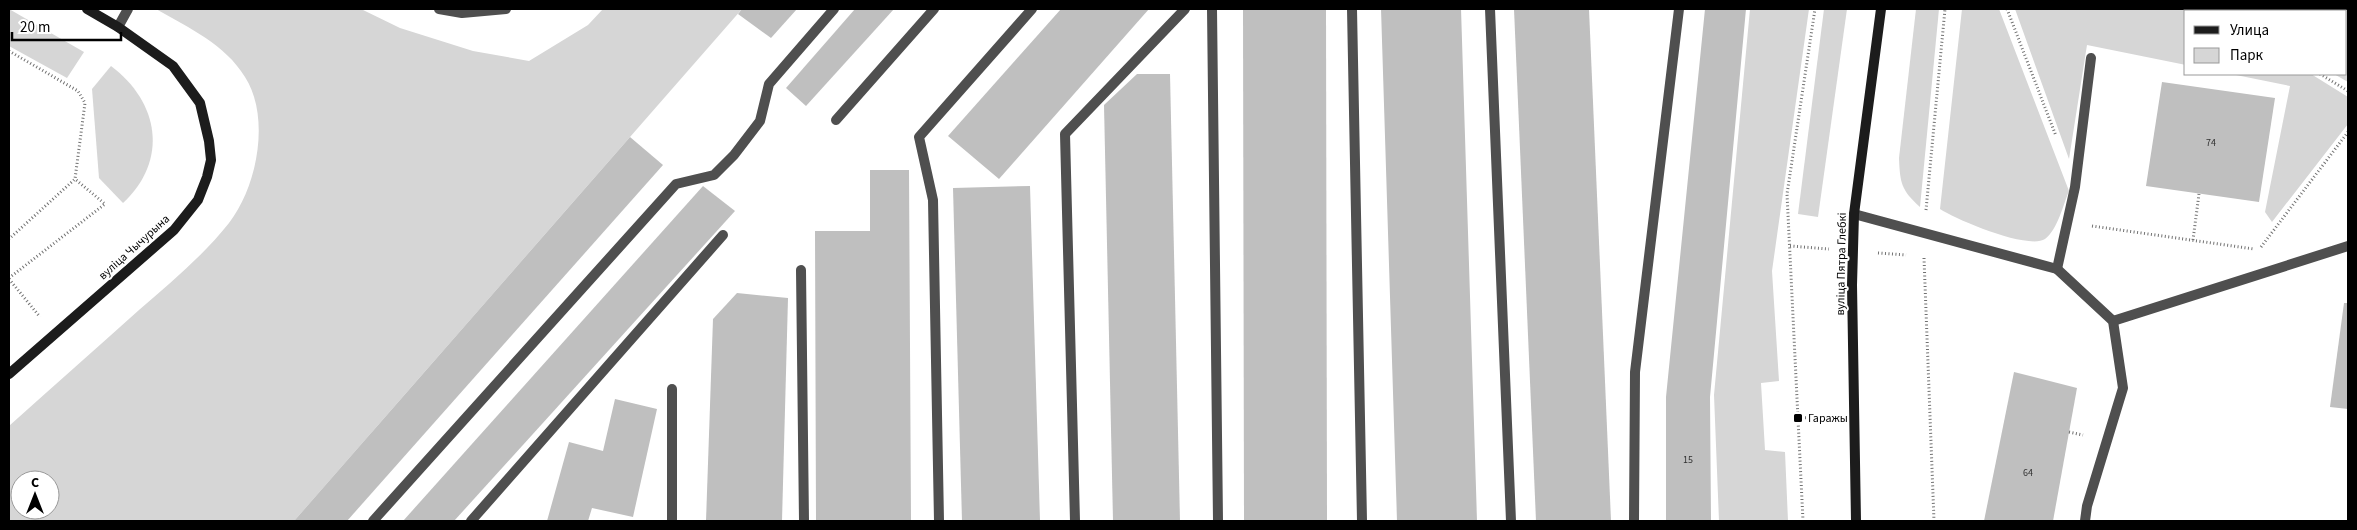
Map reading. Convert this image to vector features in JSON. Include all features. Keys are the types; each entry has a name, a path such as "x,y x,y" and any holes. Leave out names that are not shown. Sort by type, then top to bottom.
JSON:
{"main road":[{"name":"вуліца Чычурына","path":"9,374 54,333 142,260 174,230 198,200 211,160 209,141 200,103 173,66 118,27 87,9"},
{"name":"вуліца Пятра Глебкі","path":"1856,521 1852,285 1854,214 1881,9"}],"street":[{"path":"118,27 128,9"},
{"path":"439,9 462,13 506,9"},
{"path":"373,521 676,184 714,175 734,155 760,122 769,84 834,9"},
{"path":"836,120 934,9"},
{"path":"939,521 932,200 919,137 1032,9"},
{"path":"1075,521 1065,134 1184,9"},
{"path":"1212,9 1218,521"},
{"path":"1352,9 1362,521"},
{"path":"1490,9 1511,521"},
{"path":"1673,9 1678,20"},
{"path":"1634,521 1635,372 1679,9"},
{"path":"2056,269 2075,187 2091,58"},
{"path":"1854,214 2056,269 2113,321 2123,388 2087,506 2085,521"},
{"path":"471,521 723,235"},
{"path":"2113,321 2348,246"},
{"path":"801,270 804,521"},
{"path":"672,389 672,521"}],"path":[{"path":"1803,521 1787,194 1815,9"},
{"path":"1934,521 1924,232 1944,9"},
{"path":"2007,9 2058,142"},
{"path":"9,51 78,91 85,103 75,179 9,239"},
{"path":"2322,75 2348,91"},
{"path":"2075,187 2092,226 2259,250 2348,132"},
{"path":"54,333 9,278 105,204 75,179"},
{"path":"2193,240 2199,194"},
{"path":"1924,258 1933,261"},
{"path":"1798,418 1855,416"},
{"path":"2069,432 2090,437"}],"green space":[{"path":"9,9 84,52 67,78 9,46"},
{"path":"156,9 361,9 400,28 473,51 529,61 588,25 603,9 742,9 294,521 9,521 9,426 197,258 229,223 247,191 253,172 259,132 253,94 237,65 217,46"},
{"path":"1750,9 1809,9 1772,271 1779,381 1761,383 1765,450 1785,452 1788,521 1719,521 1714,395"},
{"path":"1824,9 1847,9 1818,217 1798,214"},
{"path":"1916,9 1939,9 1920,207 1905,191 1901,180 1899,158"},
{"path":"1962,9 1999,9 2069,191 2057,223 2050,235 2045,239 2036,241 2009,237 1961,220 1940,209"},
{"path":"2015,9 2206,10 2184,10 2184,65 2087,45 2069,159"},
{"path":"2227,9 2348,9 2348,82 2336,75 2347,75 2347,10"},
{"path":"111,66 127,80 140,97 148,114 152,132 152,150 147,169 138,186 123,203 99,178 92,89"},
{"path":"2236,75 2313,75 2348,97 2348,124 2272,222 2265,212 2290,86"}],"building":[{"path":"742,9 797,9 771,38 738,14"},
{"path":"855,9 894,9 806,106 786,88"},
{"path":"1061,9 1149,9 999,179 948,136"},
{"path":"1243,9 1326,9 1327,521 1244,521"},
{"path":"1381,9 1461,9 1477,521 1397,521"},
{"path":"1514,9 1589,9 1611,521 1536,521"},
{"path":"1705,9 1746,9 1710,397 1711,521 1666,521 1666,397"},
{"path":"1137,74 1170,74 1180,521 1113,521 1104,105"},
{"path":"2162,82 2275,98 2259,202 2146,186"},
{"path":"630,137 663,165 347,521 294,521"},
{"path":"870,170 909,170 911,521 816,521 815,231 870,231"},
{"path":"703,186 735,211 454,521 403,521"},
{"path":"1030,186 1040,521 962,521 953,188"},
{"path":"737,293 788,298 782,521 706,521 713,319"},
{"path":"2344,303 2348,303 2348,409 2330,407"},
{"path":"2014,372 2077,388 2053,521 1984,521"},
{"path":"615,399 657,409 633,517 592,508 588,521 547,521 569,442 603,451"}],"place":[{"name":"Гаражы","path":"1798,418"}]}
